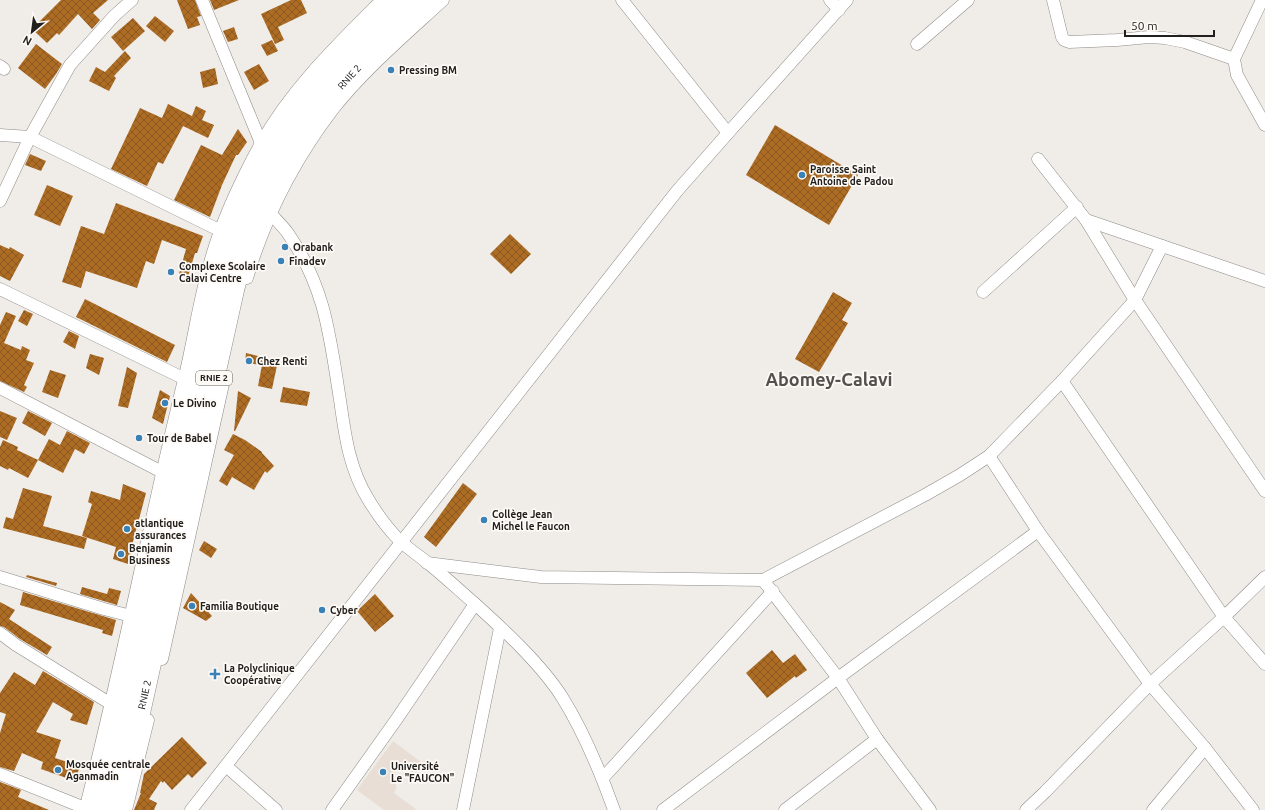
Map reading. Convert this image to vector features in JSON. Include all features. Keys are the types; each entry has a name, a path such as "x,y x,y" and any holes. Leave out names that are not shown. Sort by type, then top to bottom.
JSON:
{"highway":[{"name":"RNIE 2","path":"89,809 122,711 217,279 241,209 273,146 294,113 344,54 400,0"},
{"name":"RNIE 2","path":"115,810 140,713 234,290 252,227 262,203 290,150 316,114 359,64 424,0"}],"street":[{"path":"0,201 30,137 70,65 114,16 132,0"},
{"path":"202,0 261,143"},
{"path":"0,774 89,809 162,472 185,379 210,261 220,230 240,184 261,143 285,106 339,43 382,0"},
{"path":"126,810 149,717 202,483 240,305 251,264 270,213 298,160 334,108 370,68 443,0"},
{"path":"622,0 728,133"},
{"path":"830,0 839,10"},
{"path":"191,810 672,198 847,0"},
{"path":"917,44 968,0"},
{"path":"1053,0 1062,36 1064,40 1069,42 1149,37 1165,38 1185,42 1234,59"},
{"path":"1262,0 1234,59 1237,75 1265,125"},
{"path":"0,135 30,137 220,230"},
{"path":"1038,159 1086,220 1135,300 1265,491"},
{"path":"984,292 1077,207"},
{"path":"270,213 288,233 302,256 318,289 329,331 346,444 357,479 368,499 401,542 475,604 539,667 561,696 582,733 603,778 614,810"},
{"path":"1086,220 1265,282"},
{"path":"427,563 541,577 763,580 925,495 989,456 1062,381 1135,300 1162,246"},
{"path":"0,289 185,379"},
{"path":"1062,381 1224,616 1265,664"},
{"path":"0,388 162,472"},
{"path":"989,456 1038,531 1150,684 1205,748 1253,810"},
{"path":"663,810 838,678 1038,531"},
{"path":"0,577 131,616"},
{"path":"1026,810 1150,684 1265,577"},
{"path":"763,580 773,591 838,678 926,809"},
{"path":"603,778 773,591"},
{"path":"332,810 396,720 475,604"},
{"path":"463,810 500,628"},
{"path":"0,633 111,704"},
{"path":"785,810 878,739"},
{"path":"1153,810 1205,748"},
{"path":"226,766 276,810"}],"shaded area":[{"name":"Université Le \"FAUCON\"","path":"393,741 425,765 415,778 399,767 391,778 395,781 396,785 394,793 417,810 384,810 357,790"}],"building":[{"path":"61,0 108,0 93,13 100,20 92,29 78,14 59,35 57,33 47,43 32,29"},
{"path":"177,0 195,0 201,16 197,17 200,25 188,29"},
{"path":"210,0 239,0 214,10"},
{"path":"291,0 301,0 307,13 278,27 284,40 275,44 261,14"},
{"path":"155,16 174,31 165,42 146,26"},
{"path":"133,18 145,31 123,51 111,37"},
{"path":"234,27 238,39 228,42 223,31"},
{"path":"272,40 278,51 267,56 261,45"},
{"path":"36,44 62,64 45,89 18,68"},
{"path":"125,51 131,58 114,76 116,78 109,91 89,81 96,67 105,72"},
{"path":"259,64 269,81 254,90 244,72"},
{"path":"215,68 218,84 203,88 200,72"},
{"path":"168,104 192,116 196,106 206,111 202,120 214,125 208,138 183,126 163,164 158,162 147,186 111,169 140,108 162,118"},
{"name":"Paroisse Saint Antoine de Padou","path":"775,125 858,175 829,225 746,175"},
{"path":"238,129 247,142 238,155 236,155 222,185 210,217 174,200 201,145 222,155"},
{"path":"30,154 46,161 41,171 25,165"},
{"path":"47,185 73,196 60,226 34,215"},
{"path":"116,203 203,236 197,253 195,253 188,277 179,274 186,249 162,240 154,264 146,261 137,288 86,271 81,288 62,282 81,226 104,234"},
{"path":"510,234 531,254 511,274 490,254"},
{"path":"0,245 9,249 10,247 24,255 10,281 0,276"},
{"path":"833,292 852,303 842,320 848,323 819,372 795,359"},
{"path":"85,299 175,345 167,362 76,317"},
{"path":"24,310 33,314 27,326 18,321"},
{"path":"6,312 16,316 4,343 21,350 22,346 30,350 26,360 34,363 24,385 27,387 24,392 0,381 0,325"},
{"path":"69,331 79,336 75,349 63,342"},
{"path":"246,353 278,361 272,389 258,386 262,365 245,363"},
{"path":"90,354 104,358 99,375 86,368"},
{"path":"127,367 137,373 128,408 118,406"},
{"path":"50,370 66,375 58,398 42,392"},
{"path":"283,387 310,392 307,406 280,402"},
{"path":"160,390 170,396 163,424 152,418"},
{"path":"238,391 251,398 234,431"},
{"path":"0,411 17,418 7,440 0,437"},
{"path":"28,411 52,423 45,436 22,423"},
{"path":"67,431 90,443 84,454 75,449 63,473 38,460 49,439 60,445"},
{"path":"233,434 245,440 262,452 274,466 267,473 265,471 254,490 232,477 227,486 219,481 234,455 224,450"},
{"path":"3,440 18,447 17,450 38,460 28,478 9,468 8,470 0,466 0,447"},
{"path":"463,483 477,494 436,547 424,537"},
{"path":"123,484 146,493 128,564 113,559 116,547 82,536 92,504 88,502 91,491 120,500"},
{"path":"23,488 52,496 43,526 87,538 84,549 3,528 6,517 13,519"},
{"path":"204,541 217,549 211,558 199,550"},
{"path":"27,575 57,583 56,586 26,577"},
{"path":"82,587 107,594 109,588 121,591 117,605 80,594"},
{"path":"23,592 116,620 112,636 102,633 103,630 20,605"},
{"path":"191,593 212,616 206,621 183,608"},
{"path":"375,594 394,616 375,632 357,611"},
{"path":"0,602 15,610 9,619 52,647 47,655 20,639 4,627 0,626"},
{"path":"772,650 783,663 795,654 807,670 796,678 795,676 767,698 746,673"},
{"path":"43,671 94,702 87,725 70,720 73,714 53,702 36,732 61,740 55,758 80,766 75,781 41,769 43,762 22,753 14,771 0,767 0,733 6,714 0,712 0,693 14,672 35,685"},
{"path":"182,737 207,763 192,778 188,774 172,790 164,781 163,783 161,781 149,799 157,803 154,810 134,810 141,793 144,774"},
{"path":"0,782 21,790 18,797 49,810 0,810"}],"place":[{"name":"Pressing BM","path":"391,70"},
{"name":"Paroisse Saint Antoine de Padou","path":"802,175"},
{"name":"Orabank","path":"285,247"},
{"name":"Finadev","path":"281,261"},
{"name":"Complexe Scolaire Calavi Centre","path":"171,272"},
{"name":"Chez Renti","path":"249,361"},
{"name":"Le Divino","path":"165,403"},
{"name":"Tour de Babel","path":"139,438"},
{"name":"Collège Jean Michel le Faucon","path":"484,520"},
{"name":"atlantique assurances","path":"127,529"},
{"name":"Benjamin Business","path":"121,554"},
{"name":"Familia Boutique","path":"192,606"},
{"name":"Cyber","path":"322,610"},
{"name":"La Polyclinique Coopérative","path":"215,674"},
{"name":"Mosquée centrale Aganmadin","path":"58,770"},
{"name":"Université Le \"FAUCON\"","path":"383,772"}],"district":[{"name":"Abomey-Calavi","path":"829,379"}]}
